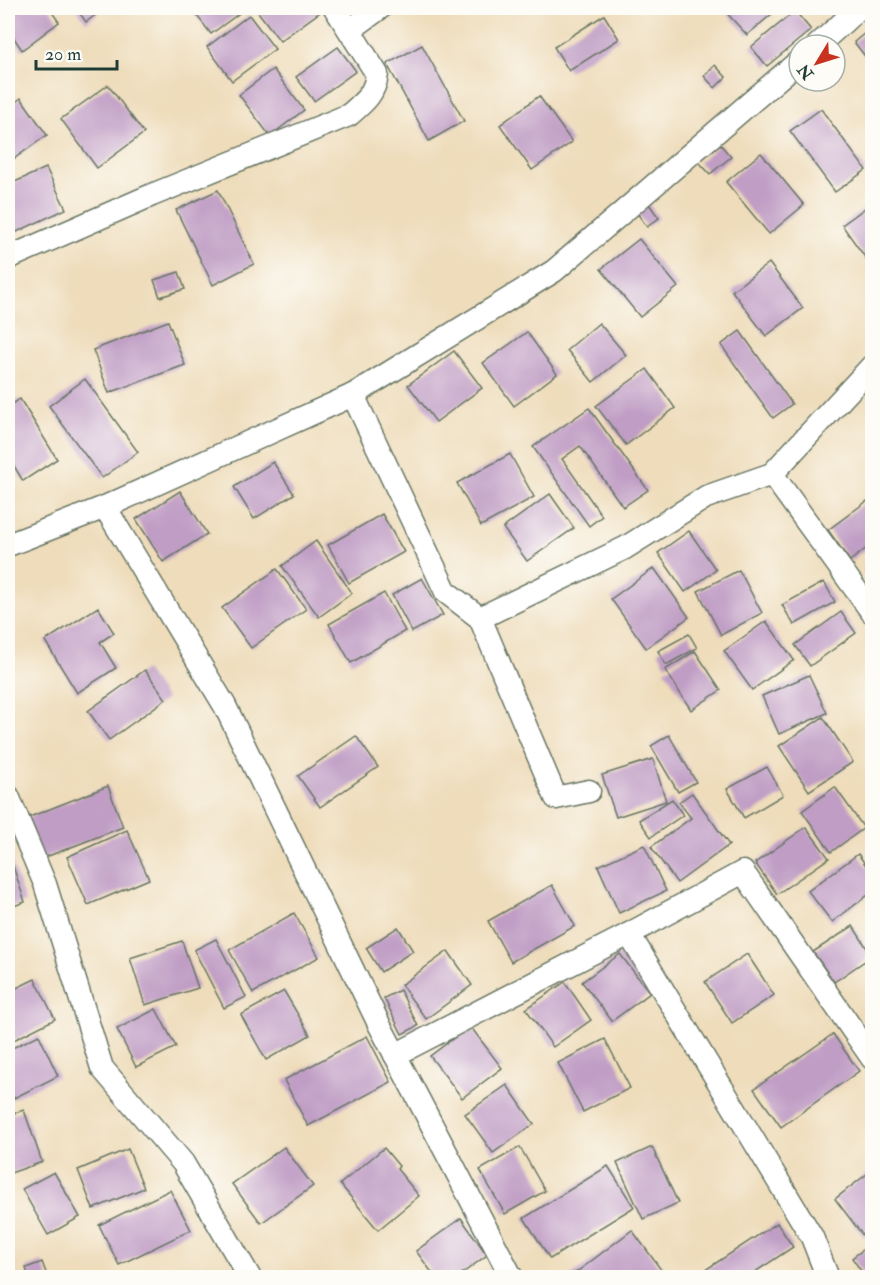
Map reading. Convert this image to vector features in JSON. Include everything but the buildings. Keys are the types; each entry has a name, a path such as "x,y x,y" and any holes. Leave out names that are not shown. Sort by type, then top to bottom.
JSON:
{"street":[{"path":"8,258 152,195 348,115 368,99 376,85 377,74 335,8"},
{"path":"350,30 380,8"},
{"path":"831,33 859,8"},
{"path":"8,545 105,507 353,395 554,272 787,71"},
{"path":"480,618 625,548 706,497 772,474 873,366"},
{"path":"353,395 446,592 480,618 556,798 589,791"},
{"path":"772,474 873,612"},
{"path":"105,507 225,706 395,1055 512,1278"},
{"path":"8,796 45,884 102,1068 183,1163 250,1278"},
{"path":"395,1055 629,934 743,872 873,1058"},
{"path":"629,934 812,1237 828,1278"},
{"path":"873,1067 873,1074"}]}
